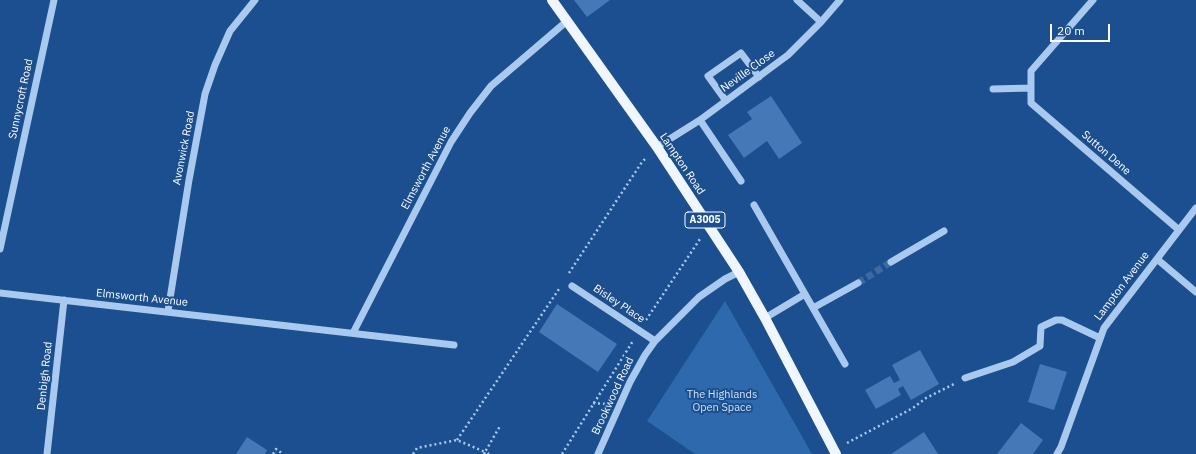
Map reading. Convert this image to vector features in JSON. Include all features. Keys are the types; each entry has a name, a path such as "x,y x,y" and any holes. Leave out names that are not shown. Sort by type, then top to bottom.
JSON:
{"main road":[{"name":"Lampton Road","path":"552,0 657,147 739,272 765,318 835,452"}],"street":[{"name":"Sunnycroft Road","path":"0,249 54,0"},
{"name":"Avonwick Road","path":"168,311 189,180 205,94 215,65 230,31 255,0"},
{"path":"797,0 821,22"},
{"name":"Neville Close","path":"657,147 700,120 788,55 821,22 840,0"},
{"name":"Sutton Dene","path":"1093,0 1031,71 1031,103 1179,230"},
{"name":"Elmsworth Avenue","path":"353,333 451,142 470,113 491,86 567,21"},
{"path":"726,101 708,76 741,53 759,77"},
{"path":"993,89 1031,88"},
{"path":"700,120 741,181"},
{"path":"754,205 845,364"},
{"name":"Lampton Avenue","path":"1057,454 1061,447 1104,328 1196,208"},
{"path":"891,262 944,231"},
{"path":"1157,259 1196,292"},
{"name":"Brookwood Road","path":"598,454 630,382 645,355 655,341 699,296 725,279 739,272"},
{"path":"813,308 858,283"},
{"name":"Bisley Place","path":"572,286 655,341"},
{"name":"Elmsworth Avenue","path":"0,293 168,311 454,345"},
{"path":"765,318 805,294"},
{"name":"Denbigh Road","path":"47,454 64,300"},
{"path":"964,378 1013,362 1040,346 1041,327 1056,320 1062,320 1100,338"}],"path":[{"path":"568,275 642,162 657,147"},
{"path":"457,440 559,288"},
{"path":"835,452 913,408 926,398 964,378"},
{"path":"485,453 500,426"},
{"path":"413,454 417,448 457,440 489,454"},
{"path":"273,454 276,449 283,454"}],"green space":[{"name":"The Highlands Open Space","path":"725,301 812,454 695,454 647,421"}],"building":[{"path":"574,0 610,0 587,17"},
{"path":"771,96 802,143 779,159 767,141 744,158 728,135 752,119 747,112"},
{"path":"557,304 617,344 598,372 539,332"},
{"path":"920,350 939,384 911,400 903,386 898,389 901,395 876,409 865,390 890,376 894,383 900,380 892,365"},
{"path":"1040,364 1067,372 1054,410 1028,402"},
{"path":"1021,423 1043,440 1033,454 997,454"},
{"path":"924,432 938,454 891,454"},
{"path":"247,437 267,450 265,454 236,454"}],"tunnel":[{"path":"858,283 891,262"}]}
